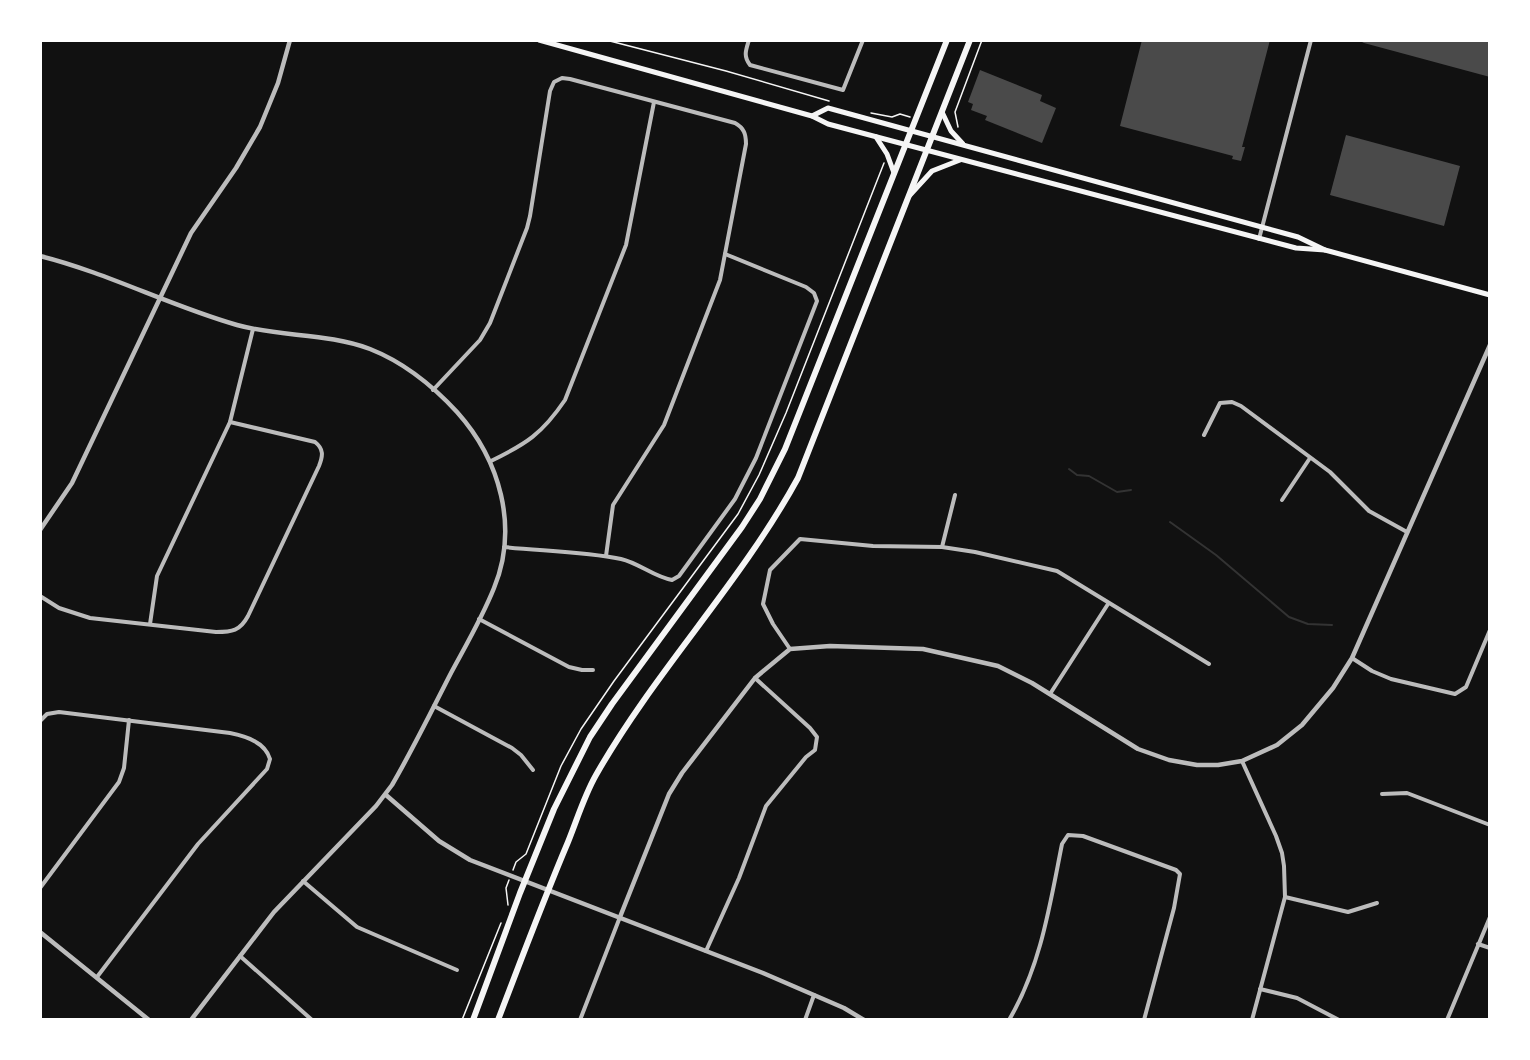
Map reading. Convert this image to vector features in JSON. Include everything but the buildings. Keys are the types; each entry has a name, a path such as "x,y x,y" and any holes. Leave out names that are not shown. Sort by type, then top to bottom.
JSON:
{"main road":[{"path":"540,40 812,116 828,124 961,160 1259,239 1296,248 1325,250"},
{"path":"472,1020 554,809 590,737 742,527 760,499 785,449 946,40"},
{"path":"498,1020 595,777 632,717 750,556 798,478 970,40"},
{"path":"812,116 828,108 1263,227 1298,237 1325,250 1490,295"},
{"path":"942,112 951,131 964,145"},
{"path":"876,137 887,154 894,173"},
{"path":"909,197 932,171 961,160"}],"street":[{"path":"40,530 72,483 191,233 236,168 260,127 278,83 290,40"},
{"path":"749,40 745,53 750,64 843,90 862,40"},
{"path":"1259,239 1311,40"},
{"path":"434,390 480,340 490,323 530,216 550,91 554,82 561,78 570,79 735,123 742,127 746,135 746,144 720,280 664,425 613,505 606,556"},
{"path":"491,461 523,445 539,433 554,417 565,400 626,245 654,102"},
{"path":"504,547 606,556 628,561 664,579 672,580 679,576 719,523 747,478 817,301 814,293 806,287 725,254"},
{"path":"40,256 88,269 160,298 253,329 349,342 368,348 405,367 434,390 467,424 491,461 502,500 505,517 504,547 497,581 386,795 274,912 191,1020"},
{"path":"150,624 158,576 230,422 253,329"},
{"path":"580,1020 669,794 682,773 755,678 790,649 830,646 923,650 998,666 1017,674 1138,748 1169,760 1197,765 1218,765 1242,761 1277,745 1302,725 1333,688 1352,658 1490,345"},
{"path":"1204,435 1217,408 1225,401 1241,406 1330,472 1369,511 1407,532"},
{"path":"40,596 59,608 90,618 216,632 238,630 248,616 323,453 321,446 315,442 230,422"},
{"path":"1282,500 1311,458"},
{"path":"942,547 955,495"},
{"path":"790,649 763,604 770,570 800,539 873,546 942,547 975,552 1057,571 1209,664"},
{"path":"1050,694 1108,604"},
{"path":"479,619 569,667 593,670"},
{"path":"1352,658 1372,671 1391,679 1455,694 1466,687 1490,630"},
{"path":"706,951 739,878 766,806 806,757 815,750 818,741 810,728 755,678"},
{"path":"434,706 512,748 533,770"},
{"path":"40,721 54,712 243,736 265,748 270,759 267,770 198,844 97,977"},
{"path":"40,888 119,782 124,768 129,720"},
{"path":"1242,761 1282,853 1285,897 1252,1020"},
{"path":"1382,794 1407,793 1490,825"},
{"path":"386,795 454,852 814,994 864,1020"},
{"path":"1009,1020 1043,938 1062,844 1068,835 1074,835 1083,836 1176,870 1180,874 1174,908 1144,1020"},
{"path":"303,881 357,927 458,970"},
{"path":"1285,897 1348,912 1377,903"},
{"path":"1447,1020 1490,917"},
{"path":"40,932 149,1020"},
{"path":"1478,944 1490,948"},
{"path":"240,956 312,1020"},
{"path":"1260,989 1297,998 1339,1020"},
{"path":"805,1020 814,994"}],"path":[{"path":"606,40 834,103"},
{"path":"956,128 958,127 955,112 982,40"},
{"path":"867,112 892,117 901,115 916,118"},
{"path":"514,867 516,862 526,854 561,766 581,729 738,514 759,475 786,413 884,162 882,157"},
{"path":"508,883 506,888 508,907"},
{"path":"462,1020 503,917"}],"waterway":[{"path":"1069,469 1077,475 1089,476 1117,492 1131,490"},
{"path":"1170,522 1216,555 1289,617 1308,624 1332,625"}]}
